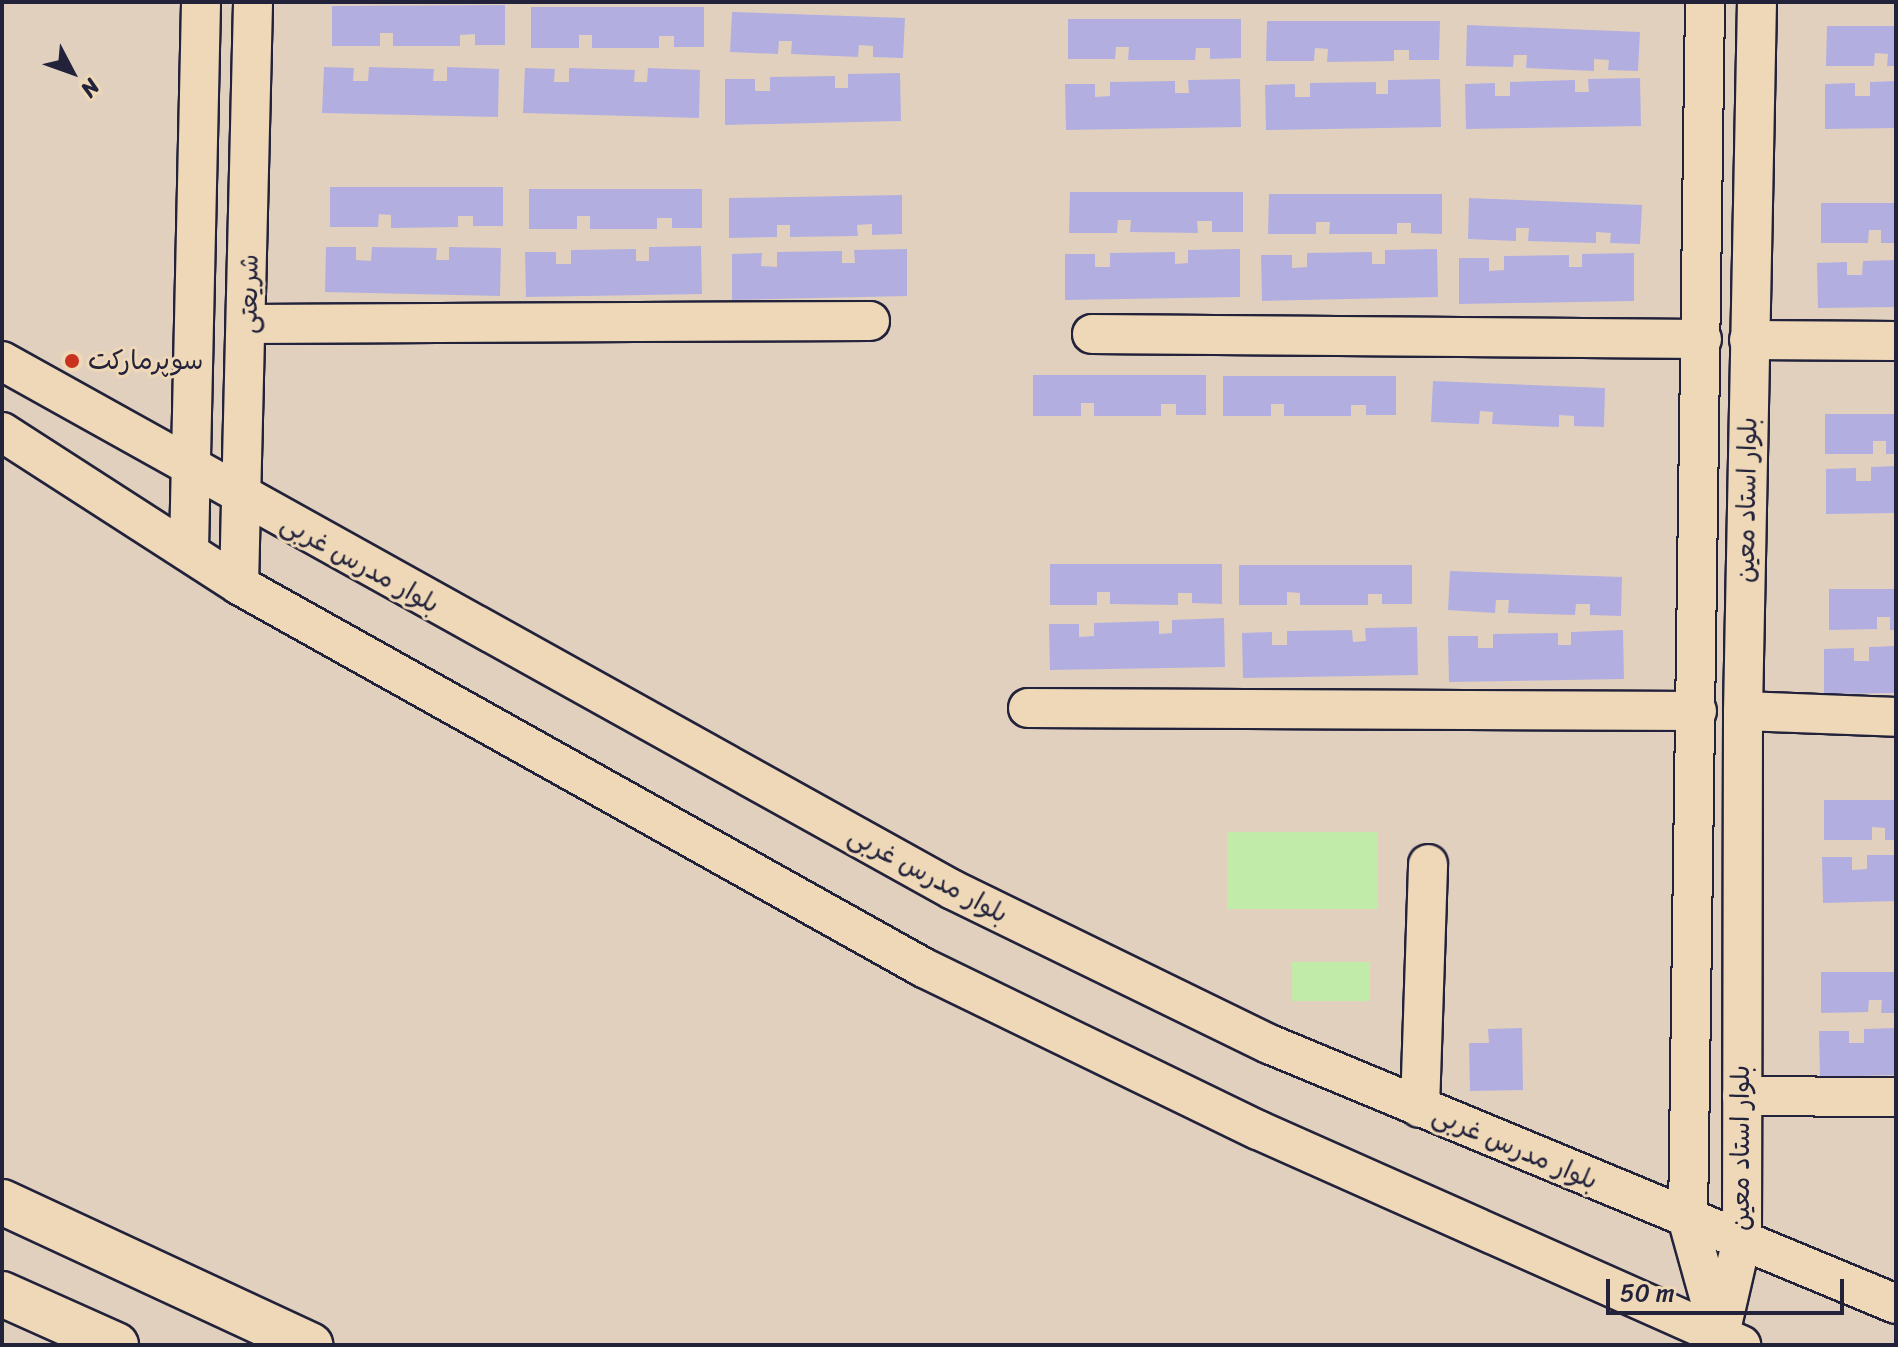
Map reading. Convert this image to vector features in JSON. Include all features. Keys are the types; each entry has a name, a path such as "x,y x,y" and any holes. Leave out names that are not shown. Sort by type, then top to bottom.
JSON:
{"street":[{"name":"شریعتی","path":"189,549 201,2"},
{"name":"شریعتی","path":"239,585 249,324 253,2"},
{"name":"بلوار استاد معین","path":"1705,2 1688,1221 1730,1341"},
{"name":"بلوار استاد معین","path":"1730,1341 1742,1239 1743,711 1757,2"},
{"path":"249,324 870,321"},
{"path":"1092,334 1702,339"},
{"path":"1749,340 1896,341"},
{"name":"بلوار مدرس غربی","path":"2,361 191,471 953,890 1269,1044 1688,1221 1742,1239 1896,1304"},
{"path":"2,432 189,549 239,585 924,968 1258,1130 1730,1341"},
{"path":"1028,708 1697,711"},
{"path":"1743,711 1896,717"},
{"path":"1420,1108 1428,864"},
{"path":"1742,1096 1896,1097"},
{"path":"2,1202 310,1345"},
{"path":"2,1294 116,1345"}],"green space":[{"path":"1227,832 1378,832 1378,909 1227,909"},
{"path":"1292,962 1370,962 1370,1001 1292,1001"}],"building":[{"path":"505,5 505,45 475,45 475,34 460,35 460,46 393,46 393,33 380,33 380,46 332,46 332,6"},
{"path":"531,7 704,7 704,47 674,47 674,36 659,36 659,48 592,48 592,35 579,35 579,48 531,48"},
{"path":"732,12 905,18 903,58 873,57 873,46 859,45 858,57 791,54 792,41 779,41 778,54 730,52"},
{"path":"1068,19 1241,19 1241,58 1210,59 1210,48 1196,48 1195,60 1128,60 1129,47 1116,47 1115,59 1068,59"},
{"path":"1267,21 1440,21 1439,60 1409,60 1409,50 1394,50 1394,61 1327,62 1328,49 1315,48 1314,61 1266,61"},
{"path":"1467,25 1640,32 1638,71 1608,70 1609,60 1594,59 1594,71 1526,68 1527,55 1514,55 1513,67 1466,66"},
{"path":"1827,26 1896,26 1896,66 1887,66 1888,54 1875,53 1874,66 1826,66"},
{"path":"324,67 354,68 353,81 368,81 369,67 434,69 433,81 447,81 447,67 499,69 498,117 322,113"},
{"path":"525,68 555,69 554,82 569,82 569,68 635,70 634,82 647,82 648,68 700,70 699,118 523,113"},
{"path":"900,73 901,121 725,125 725,79 755,79 755,91 770,91 770,77 835,76 835,88 848,88 848,74"},
{"path":"1640,78 1641,126 1466,129 1465,84 1495,83 1495,96 1510,96 1510,82 1575,80 1575,92 1589,92 1588,79"},
{"path":"1240,79 1241,127 1066,130 1065,84 1095,84 1095,97 1110,96 1110,82 1175,81 1175,93 1189,93 1188,80"},
{"path":"1440,79 1441,127 1266,130 1265,85 1295,84 1295,97 1310,97 1310,83 1376,82 1376,94 1388,94 1388,80"},
{"path":"1896,81 1896,128 1825,129 1825,84 1855,83 1855,96 1870,96 1870,82"},
{"path":"330,187 503,187 503,226 473,226 473,216 458,216 458,227 391,228 391,215 379,214 378,227 330,227"},
{"path":"529,189 702,189 702,228 672,228 672,218 657,218 657,229 590,229 590,216 577,216 577,229 529,229"},
{"path":"1070,192 1243,192 1243,232 1212,232 1212,221 1197,221 1198,233 1130,232 1131,220 1118,220 1117,233 1069,233"},
{"path":"1269,194 1442,194 1442,234 1411,233 1411,223 1397,223 1397,234 1329,234 1330,222 1316,222 1316,234 1268,234"},
{"path":"902,195 902,234 872,235 872,224 857,225 858,236 790,237 790,225 777,225 777,237 729,238 729,198"},
{"path":"1469,198 1642,205 1640,244 1610,243 1611,233 1596,232 1596,243 1528,241 1529,228 1516,228 1516,241 1468,239"},
{"path":"1821,203 1896,203 1896,243 1881,243 1881,230 1869,230 1868,243 1821,243"},
{"path":"701,246 702,294 526,297 525,252 556,252 556,264 571,264 571,250 636,249 636,261 649,261 649,247"},
{"path":"326,247 356,247 356,260 371,261 372,247 437,248 436,260 449,260 449,247 501,248 500,296 325,292"},
{"path":"907,249 907,296 732,300 732,254 762,253 761,266 777,267 777,252 842,251 842,263 855,263 854,250"},
{"path":"1240,249 1240,297 1065,300 1065,254 1095,254 1095,267 1110,267 1110,253 1175,252 1175,264 1188,263 1188,250"},
{"path":"1437,249 1438,297 1262,301 1261,255 1292,255 1292,268 1307,267 1307,253 1372,252 1372,264 1385,264 1385,250"},
{"path":"1634,253 1634,301 1459,304 1459,258 1489,258 1489,271 1504,270 1504,256 1569,255 1569,267 1582,267 1582,254"},
{"path":"1896,260 1896,307 1818,308 1817,263 1847,262 1847,275 1862,275 1863,261"},
{"path":"1033,375 1206,375 1206,415 1176,415 1176,404 1161,404 1161,416 1094,416 1094,403 1081,403 1081,416 1033,416"},
{"path":"1223,376 1396,376 1396,415 1366,415 1366,405 1351,405 1351,416 1284,416 1284,404 1271,404 1271,416 1223,416"},
{"path":"1433,381 1605,388 1604,427 1574,426 1574,416 1559,415 1559,427 1492,424 1493,412 1480,411 1479,424 1431,422"},
{"path":"1825,414 1896,414 1896,454 1886,454 1886,441 1873,441 1873,454 1825,454"},
{"path":"1896,466 1896,513 1826,514 1826,469 1856,468 1856,481 1871,481 1871,467"},
{"path":"1050,564 1222,564 1222,604 1192,603 1192,593 1178,593 1178,605 1110,604 1110,592 1097,592 1097,605 1050,605"},
{"path":"1239,565 1412,565 1412,604 1382,604 1382,594 1368,594 1368,605 1300,605 1300,593 1287,592 1287,605 1239,605"},
{"path":"1450,571 1622,577 1621,616 1590,615 1590,604 1576,604 1575,615 1508,613 1509,600 1496,600 1495,613 1448,610"},
{"path":"1829,589 1896,589 1896,630 1890,630 1890,617 1877,617 1877,629 1829,630"},
{"path":"1224,618 1225,667 1050,670 1049,624 1079,624 1079,637 1094,636 1094,623 1159,621 1159,634 1172,633 1172,620"},
{"path":"1417,627 1418,675 1243,678 1242,633 1272,632 1272,645 1287,645 1287,631 1352,630 1353,642 1366,641 1365,628"},
{"path":"1623,630 1624,679 1449,682 1448,636 1478,636 1478,648 1493,648 1493,634 1558,633 1558,645 1571,645 1571,632"},
{"path":"1896,646 1896,693 1824,694 1824,649 1854,648 1854,661 1869,661 1869,647"},
{"path":"1824,800 1896,800 1896,840 1885,840 1885,828 1872,827 1872,840 1824,840"},
{"path":"1867,855 1896,855 1896,901 1823,903 1822,857 1852,857 1852,870 1867,869"},
{"path":"1821,972 1896,972 1896,1013 1881,1013 1882,1000 1869,1000 1868,1012 1821,1013"},
{"path":"1522,1028 1523,1090 1470,1091 1469,1043 1489,1043 1488,1029"},
{"path":"1896,1028 1896,1075 1820,1077 1819,1031 1849,1031 1849,1043 1864,1043 1864,1029"}],"place":[{"name":"سوپرمارکت","path":"72,361"}]}
